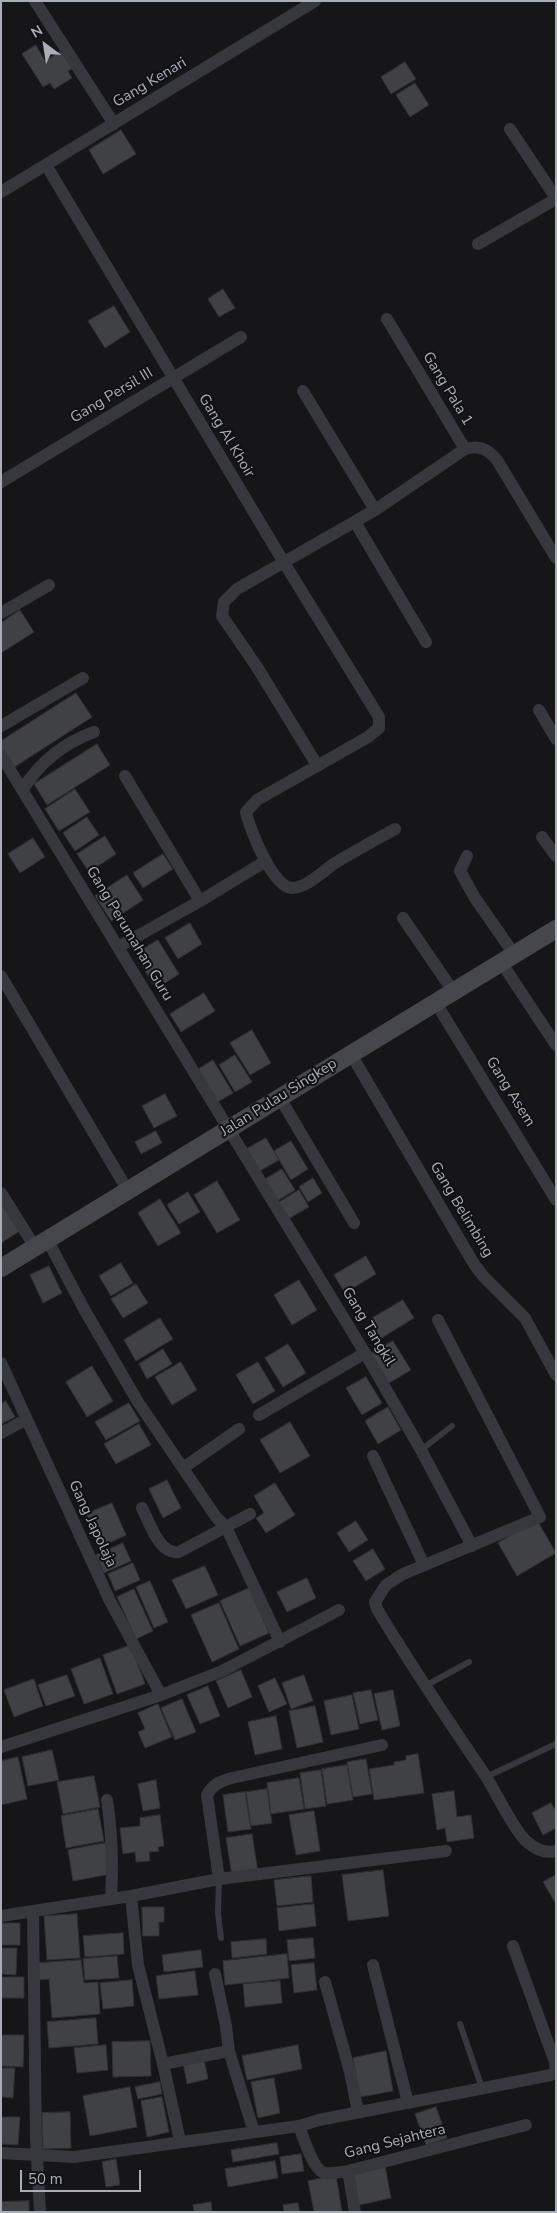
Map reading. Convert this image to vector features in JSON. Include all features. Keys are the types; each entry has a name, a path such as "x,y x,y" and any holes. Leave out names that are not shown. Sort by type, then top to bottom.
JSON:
{"street":[{"path":"35,1 114,124"},
{"name":"Gang Kenari","path":"1,192 315,1"},
{"path":"478,244 556,199 510,129"},
{"name":"Gang Al Khoir","path":"46,165 282,562 379,716 379,728 368,737 317,765"},
{"name":"Gang Pala 1","path":"387,319 464,449 472,447 485,449 497,460 556,558"},
{"name":"Gang Persil III","path":"1,482 240,337"},
{"path":"303,391 376,510"},
{"path":"395,829 334,864 302,886 292,888 284,886 266,861 248,824 246,812 258,800 317,765 257,667 222,616 224,602 237,588 376,510 464,449"},
{"path":"355,522 426,642"},
{"path":"1,613 49,585"},
{"path":"1,726 83,678"},
{"path":"539,710 556,739"},
{"path":"23,790 31,777 54,753 78,738 94,732"},
{"name":"Gang Perumahan Guru","path":"1,755 228,1130"},
{"path":"125,776 200,901"},
{"path":"542,837 556,856"},
{"path":"467,856 460,871 556,1045"},
{"path":"118,947 266,861"},
{"path":"403,918 453,992"},
{"name":"Jalan Pulau Singkep","path":"1,1268 556,928"},
{"path":"1,976 125,1192"},
{"name":"Gang Asem","path":"436,1003 556,1200"},
{"name":"Gang Belimbing","path":"350,1054 474,1264 484,1277 525,1318 556,1375"},
{"path":"280,1098 354,1223"},
{"name":"Gang Tangkil","path":"228,1130 365,1353 421,1450 472,1546"},
{"path":"1,1193 41,1243 84,1309 138,1402 226,1527 280,1642"},
{"path":"438,1320 540,1517 424,1565 386,1585 375,1602 396,1642 486,1777 524,1838 538,1849 549,1852 556,1851"},
{"path":"259,1415 365,1353"},
{"name":"Gang Japolaja","path":"1,1363 117,1617 162,1694"},
{"path":"1,1433 27,1419"},
{"path":"183,1468 239,1429"},
{"path":"373,1456 424,1565"},
{"path":"142,1508 163,1548 173,1553 179,1552 250,1514"},
{"path":"1,1747 162,1694 222,1671 339,1610"},
{"path":"219,1879 207,1795 218,1782 382,1745"},
{"path":"107,1800 112,1830 111,1898"},
{"path":"1,1916 131,1896 219,1879 446,1851"},
{"path":"131,1896 138,1965 180,2141"},
{"path":"33,1912 36,2138 40,2212"},
{"path":"1,2153 74,2157 299,2126 358,2112 550,2075 556,2070 555,2062 513,1946"},
{"path":"373,1965 408,2103"},
{"path":"215,1974 226,2026 229,2051 254,2132"},
{"path":"325,1982 350,2072 358,2112"},
{"path":"163,2064 229,2051"},
{"name":"Gang Sejahtera","path":"299,2126 318,2169 325,2173 348,2171 526,2125"},
{"path":"348,2171 355,2212"}],"lane":[{"path":"421,1450 452,1426"},
{"path":"425,1686 469,1662"},
{"path":"486,1777 556,1744"},
{"path":"219,1879 218,1913 221,1938"},
{"path":"460,2024 482,2088"}],"building":[{"path":"36,45 45,61 61,51 72,69 68,71 72,78 54,89 50,83 43,87 22,54"},
{"path":"405,62 416,79 391,94 381,77"},
{"path":"415,83 429,105 410,117 396,95"},
{"path":"121,130 136,154 103,174 89,150"},
{"path":"223,289 235,308 219,317 208,299"},
{"path":"114,306 130,332 105,348 88,321"},
{"path":"20,610 34,632 1,653 1,623"},
{"path":"76,693 92,717 13,768 1,750 1,741"},
{"path":"97,744 110,765 47,805 34,784"},
{"path":"75,789 90,812 59,831 45,809"},
{"path":"87,817 99,835 75,851 63,833"},
{"path":"105,836 116,854 89,872 77,854"},
{"path":"33,838 45,857 20,873 8,854"},
{"path":"163,854 173,869 143,888 133,873"},
{"path":"127,875 143,900 111,921 95,896"},
{"path":"190,923 202,944 178,959 165,938"},
{"path":"158,940 179,974 156,989 135,954"},
{"path":"204,993 215,1011 181,1032 170,1014"},
{"path":"252,1030 271,1063 250,1075 230,1043"},
{"path":"235,1055 252,1082 235,1092 219,1065"},
{"path":"213,1060 233,1093 216,1103 197,1070"},
{"path":"165,1094 177,1116 154,1128 142,1106"},
{"path":"156,1131 162,1143 141,1154 135,1142"},
{"path":"266,1138 279,1160 258,1172 245,1150"},
{"path":"291,1141 308,1169 291,1180 274,1151"},
{"path":"282,1169 295,1190 277,1201 264,1180"},
{"path":"313,1178 322,1193 308,1202 299,1187"},
{"path":"217,1181 240,1220 217,1233 194,1195"},
{"path":"299,1190 309,1207 286,1220 276,1204"},
{"path":"188,1192 200,1212 179,1224 167,1205"},
{"path":"160,1199 181,1233 158,1246 138,1213"},
{"path":"1,1201 20,1231 1,1243"},
{"path":"366,1256 376,1274 345,1293 334,1275"},
{"path":"121,1263 133,1283 111,1296 99,1276"},
{"path":"49,1266 62,1293 43,1303 30,1275"},
{"path":"299,1280 317,1310 292,1325 274,1295"},
{"path":"136,1284 148,1303 123,1318 111,1299"},
{"path":"403,1300 414,1318 380,1339 369,1320"},
{"path":"160,1318 173,1339 136,1361 124,1340"},
{"path":"393,1341 411,1370 389,1383 371,1353"},
{"path":"288,1344 306,1373 283,1387 265,1358"},
{"path":"163,1349 172,1364 147,1379 139,1364"},
{"path":"181,1362 197,1390 172,1405 155,1377"},
{"path":"258,1362 275,1391 253,1404 236,1375"},
{"path":"92,1366 113,1401 87,1417 66,1382"},
{"path":"366,1377 382,1403 362,1415 346,1388"},
{"path":"6,1401 15,1417 1,1424 1,1404"},
{"path":"129,1403 140,1421 106,1440 95,1422"},
{"path":"388,1407 401,1430 378,1444 365,1421"},
{"path":"290,1422 310,1456 280,1473 260,1440"},
{"path":"139,1424 151,1445 116,1464 104,1444"},
{"path":"167,1480 181,1508 163,1518 149,1489"},
{"path":"275,1483 295,1515 266,1533 256,1518 264,1513 254,1496"},
{"path":"112,1503 126,1535 101,1547 86,1514"},
{"path":"537,1520 556,1553 517,1576 498,1543"},
{"path":"356,1521 368,1540 349,1552 337,1533"},
{"path":"123,1543 131,1561 104,1573 96,1555"},
{"path":"373,1549 385,1569 366,1581 353,1561"},
{"path":"133,1563 140,1580 115,1591 108,1574"},
{"path":"205,1566 218,1595 186,1609 172,1580"},
{"path":"307,1578 316,1598 287,1612 277,1592"},
{"path":"150,1581 168,1622 154,1628 136,1587"},
{"path":"249,1588 269,1633 240,1646 220,1601"},
{"path":"134,1589 153,1631 136,1639 117,1597"},
{"path":"219,1603 239,1649 212,1662 191,1615"},
{"path":"131,1645 145,1684 117,1694 103,1655"},
{"path":"100,1658 113,1694 84,1704 71,1669"},
{"path":"241,1670 252,1697 228,1708 216,1681"},
{"path":"67,1675 75,1696 46,1706 38,1685"},
{"path":"304,1675 313,1701 291,1709 282,1683"},
{"path":"275,1678 287,1704 269,1712 258,1686"},
{"path":"34,1679 43,1706 14,1717 4,1690"},
{"path":"208,1686 220,1716 200,1724 187,1695"},
{"path":"371,1690 378,1720 360,1724 353,1693"},
{"path":"393,1690 400,1726 382,1730 374,1694"},
{"path":"352,1695 359,1729 331,1735 324,1701"},
{"path":"182,1699 196,1732 175,1740 161,1708"},
{"path":"158,1704 172,1737 145,1748 138,1732 145,1729 138,1713"},
{"path":"315,1706 323,1742 297,1748 289,1711"},
{"path":"276,1716 282,1749 255,1755 248,1722"},
{"path":"52,1750 59,1780 28,1786 22,1757"},
{"path":"418,1754 424,1793 374,1800 369,1769 394,1765 394,1762 406,1760 406,1756"},
{"path":"18,1757 27,1799 1,1805 1,1761"},
{"path":"366,1759 372,1794 353,1797 347,1762"},
{"path":"347,1765 353,1800 327,1804 322,1769"},
{"path":"321,1770 326,1806 305,1809 300,1773"},
{"path":"94,1776 100,1807 63,1814 57,1782"},
{"path":"299,1778 304,1809 271,1814 267,1783"},
{"path":"156,1780 160,1808 143,1811 138,1784"},
{"path":"267,1789 272,1823 251,1826 246,1792"},
{"path":"454,1791 457,1817 471,1815 474,1838 447,1842 445,1828 437,1830 432,1794"},
{"path":"245,1792 251,1829 228,1832 223,1795"},
{"path":"551,1803 556,1811 556,1828 543,1835 532,1813"},
{"path":"98,1809 104,1841 66,1848 61,1816"},
{"path":"314,1811 320,1851 296,1855 289,1815"},
{"path":"160,1815 164,1846 158,1847 159,1851 149,1852 150,1861 136,1862 135,1852 123,1854 120,1828 140,1826 140,1818"},
{"path":"252,1834 258,1872 232,1876 226,1838"},
{"path":"105,1843 111,1874 73,1881 68,1850"},
{"path":"383,1870 389,1916 348,1921 342,1875"},
{"path":"556,1875 556,1904 543,1882"},
{"path":"311,1876 313,1902 277,1906 274,1880"},
{"path":"314,1904 316,1926 279,1931 277,1908"},
{"path":"142,1907 164,1907 164,1922 159,1922 159,1936 143,1936"},
{"path":"77,1914 80,1958 47,1960 44,1916"},
{"path":"1,1923 20,1923 20,1945 1,1945"},
{"path":"123,1933 124,1954 85,1957 83,1936"},
{"path":"313,1938 315,1958 289,1961 287,1940"},
{"path":"266,1939 267,1954 232,1958 231,1942"},
{"path":"1,1948 17,1948 16,1975 1,1974"},
{"path":"201,1950 203,1967 164,1972 162,1955"},
{"path":"287,1954 289,1978 225,1985 223,1961"},
{"path":"117,1956 119,1978 85,1980 83,1959"},
{"path":"81,1960 84,1983 98,1982 100,2014 52,2018 49,1979 39,1980 38,1963"},
{"path":"314,1963 317,1990 294,1993 291,1965"},
{"path":"195,1971 198,1995 159,1999 156,1976"},
{"path":"1,1977 24,1977 24,1998 1,1998"},
{"path":"132,1980 134,2006 103,2009 100,1983"},
{"path":"280,1981 282,2003 245,2007 243,1984"},
{"path":"96,2018 98,2044 49,2048 47,2022"},
{"path":"1,2035 24,2035 23,2067 1,2066"},
{"path":"150,2041 151,2076 113,2077 112,2042"},
{"path":"106,2045 108,2070 77,2073 74,2048"},
{"path":"298,2045 302,2069 247,2080 242,2056"},
{"path":"386,2051 393,2091 360,2097 353,2058"},
{"path":"204,2059 208,2079 187,2084 183,2063"},
{"path":"1,2068 15,2068 13,2098 1,2097"},
{"path":"274,2078 280,2113 258,2118 251,2082"},
{"path":"160,2082 162,2094 138,2099 135,2087"},
{"path":"130,2087 137,2127 90,2136 83,2096"},
{"path":"162,2097 169,2132 147,2137 141,2101"},
{"path":"436,2107 447,2138 426,2145 415,2114"},
{"path":"70,2112 71,2148 43,2149 42,2113"},
{"path":"1,2117 20,2117 18,2145 1,2144"},
{"path":"277,2143 279,2154 233,2162 231,2150"},
{"path":"301,2154 304,2171 282,2174 280,2157"},
{"path":"116,2159 120,2185 106,2187 102,2162"},
{"path":"275,2161 278,2178 228,2187 225,2169"},
{"path":"385,2166 391,2198 359,2205 353,2173"},
{"path":"336,2175 342,2212 314,2212 308,2181"},
{"path":"29,2201 29,2212 1,2212 1,2202"},
{"path":"211,2202 212,2212 194,2212 193,2205"},
{"path":"298,2203 300,2212 284,2212 283,2205"}]}
